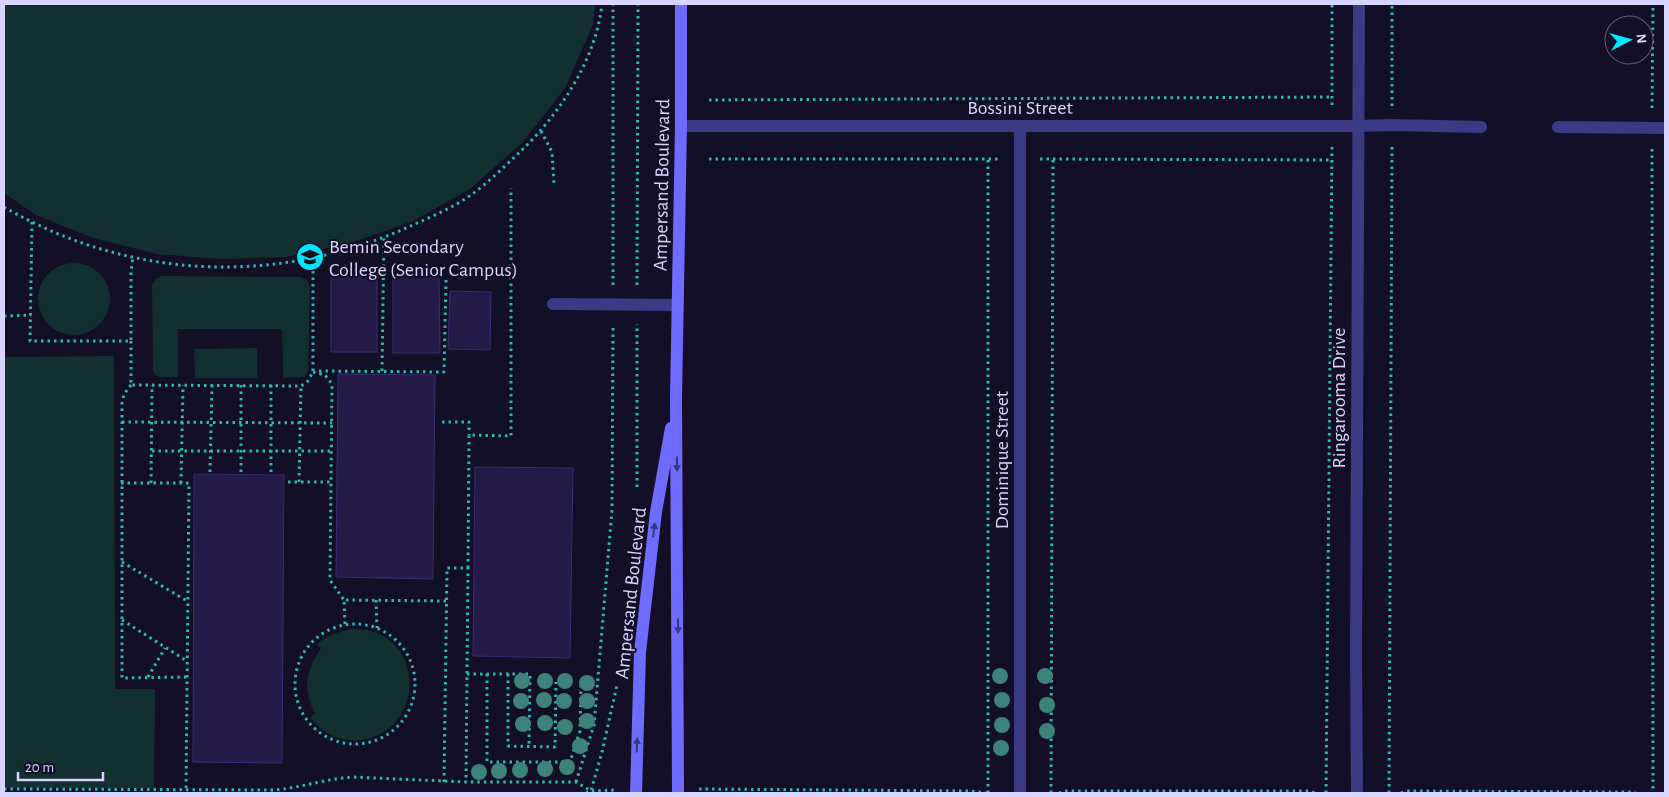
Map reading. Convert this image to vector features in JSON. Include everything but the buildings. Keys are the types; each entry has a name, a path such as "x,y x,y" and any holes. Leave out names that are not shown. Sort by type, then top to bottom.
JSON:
{"street":[{"name":"Ampersand Boulevard","path":"678,793 676,398 681,126 681,4"},
{"name":"Ringarooma Drive","path":"1357,793 1359,4"},
{"name":"Bossini Street","path":"681,126 1331,127 1392,125 1481,127"},
{"name":"Dominique Street","path":"1020,126 1020,793"},
{"path":"1558,127 1665,128"},
{"path":"553,304 678,305"},
{"name":"Ampersand Boulevard","path":"636,793 640,652 656,512 676,398"}],"path":[{"path":"4,207 54,234 99,249 168,264 210,268 278,263 313,257 335,253 384,237 430,218 470,195 508,163 541,131 566,98 588,55 601,17 602,4"},
{"path":"576,782 594,725 612,510 613,4"},
{"path":"637,492 638,4"},
{"path":"1326,793 1332,4"},
{"path":"1389,793 1392,4"},
{"path":"1652,4 1652,793"},
{"path":"710,100 1332,97"},
{"path":"541,131 552,152 554,184"},
{"path":"720,793 708,789 970,791 987,793 988,159"},
{"path":"1051,793 1053,159"},
{"path":"469,436 511,436 511,188"},
{"path":"32,222 30,342 131,341"},
{"path":"382,371 384,237"},
{"path":"133,256 131,272 131,385 124,394 122,403 122,678 187,677"},
{"path":"131,385 301,386 308,381 313,372 313,257"},
{"path":"313,372 444,372 446,280"},
{"path":"4,316 31,315"},
{"path":"313,372 324,375 332,384 330,580 344,600 345,625"},
{"path":"151,483 152,385"},
{"path":"181,483 183,385"},
{"path":"210,472 212,385"},
{"path":"240,472 241,385"},
{"path":"271,385 271,472"},
{"path":"299,482 301,386"},
{"path":"122,422 332,423"},
{"path":"442,422 469,422 466,782"},
{"path":"152,451 331,451"},
{"path":"288,482 331,482"},
{"path":"122,483 189,483 186,790"},
{"path":"122,562 188,601"},
{"path":"444,782 447,568 468,568"},
{"path":"344,600 446,601"},
{"path":"376,600 377,628"},
{"path":"122,620 187,662"},
{"path":"361,624 377,628 392,637 405,650 413,667 415,685 412,703 404,719 392,732 375,742 358,745 331,740 309,724 299,709 294,691 295,673 302,655 312,641 327,630 345,625 361,624"},
{"path":"148,678 165,648"},
{"path":"467,674 530,674 529,747"},
{"path":"487,674 487,762 570,762 580,731 581,684"},
{"path":"508,674 508,746 555,748 556,682"},
{"path":"591,792 617,683"},
{"path":"4,789 24,791 186,790 251,792 288,789 335,778 352,777 444,782 576,782 591,792"},
{"path":"1059,793 1064,791 1310,791 1315,793"},
{"path":"1401,793 1406,791 1636,793"},
{"path":"586,793 591,792"}],"green space":[{"path":"4,4 595,4 593,25 565,88 523,142 470,189 413,221 351,243 286,257 221,259 157,254 93,238 36,215 4,193"},
{"path":"67,263 81,263 100,273 110,292 110,306 100,325 81,335 67,335 48,325 38,306 38,292 48,273"},
{"path":"162,276 301,277 307,280 310,287 308,370 305,377 283,378 282,329 178,329 178,377 160,377 155,375 153,370 152,285 156,279"},
{"path":"257,348 257,378 195,378 194,349"},
{"path":"114,356 115,689 155,689 154,788 4,788 4,357"},
{"path":"351,629 367,630 388,639 402,654 409,673 409,692 403,712 390,727 372,738 348,740 337,738 327,733 310,717 315,714 307,688 309,673 321,648 316,645 333,634"}],"place":[{"name":"Bemin Secondary College (Senior Campus)","path":"310,257"}]}
